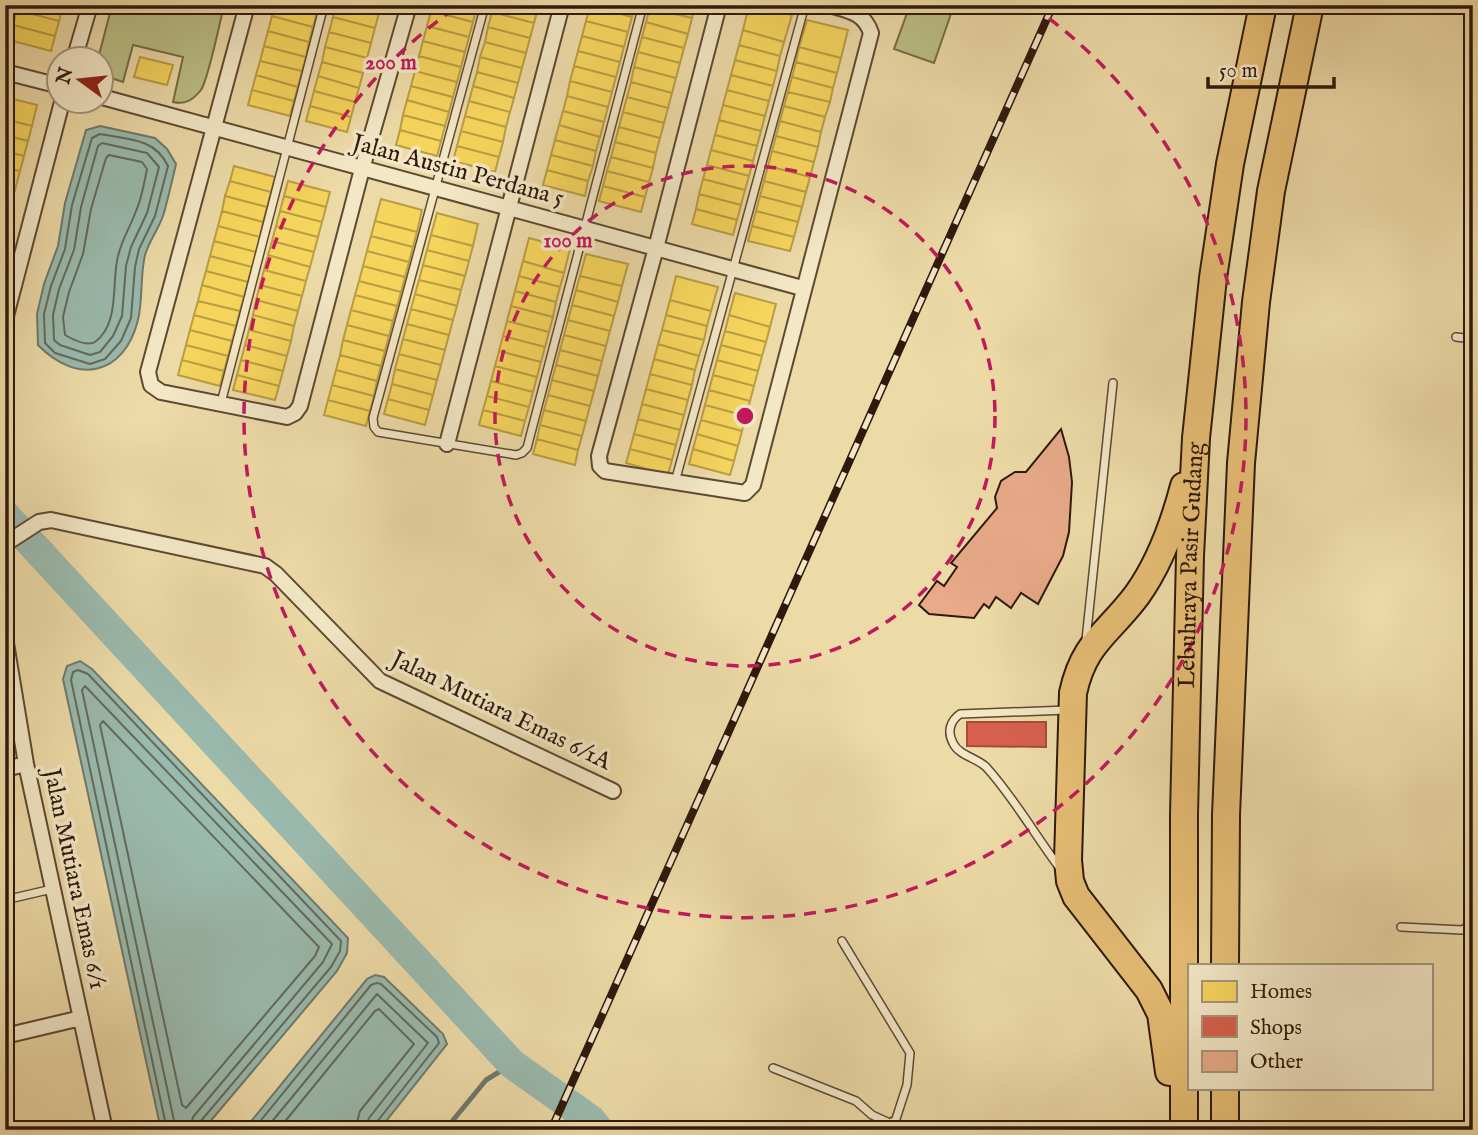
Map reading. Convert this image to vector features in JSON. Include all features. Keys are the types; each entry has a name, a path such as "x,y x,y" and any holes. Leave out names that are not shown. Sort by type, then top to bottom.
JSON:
{"highway":[{"name":"Lebuhraya Pasir Gudang","path":"1184,1130 1184,814 1190,556 1196,438 1213,278 1230,164 1262,5"},
{"name":"Lebuhraya Pasir Gudang","path":"1225,964 1226,815 1241,463 1256,302 1271,191 1310,5"},
{"path":"1175,1130 1167,1043 1161,1014 1149,990 1076,897 1068,859 1073,709 1077,672 1084,658 1136,596 1154,569 1181,499 1196,438"},
{"path":"1225,1090 1225,1130"}],"street":[{"path":"78,46 90,5"},
{"path":"247,5 148,372 151,386 161,392 287,417 295,414 300,406 362,169 409,5"},
{"path":"447,444 562,5"},
{"path":"719,5 599,456 600,466 605,471 746,493 750,490 871,33 867,21 856,13 830,5"},
{"path":"5,72 46,82"},
{"name":"Jalan Austin Perdana 5","path":"116,101 802,288"},
{"path":"5,320 58,116"},
{"name":"Jalan Mutiara Emas 6/1A","path":"5,544 39,522 51,520 265,566 380,681 613,791"},
{"name":"Jalan Mutiara Emas 6/1","path":"5,637 26,764 105,1130"},
{"path":"5,769 26,764"},
{"path":"5,1036 81,1018"}],"lane":[{"path":"5,21 9,5"},
{"path":"221,404 324,5"},
{"path":"485,5 373,418 378,432 516,455 527,448 643,5"},
{"path":"675,483 805,5"},
{"path":"1456,337 1473,339"},
{"path":"1084,658 1113,383"},
{"path":"1072,885 986,767 956,750 950,737 950,727 953,719 960,714 1073,709"},
{"path":"5,900 53,889"},
{"path":"1402,927 1462,930 1473,925"},
{"path":"773,1068 856,1101 872,1115 893,1127 907,1085 910,1053 842,941"}],"green space":[{"path":"112,5 224,5 207,75 201,90 188,101 173,102 183,57 133,45 123,82 116,80 116,46 101,46"},
{"path":"910,5 954,5 934,63 894,49"}],"water":[{"path":"100,126 155,138 167,149 176,164 163,216 145,255 140,312 131,339 122,353 110,363 83,369 68,366 53,358 38,345 37,314 44,284 58,246 65,203 86,130"},
{"path":"80,661 92,669 348,938 347,953 337,971 203,1130 161,1130 63,679 67,666"},
{"path":"375,975 384,977 443,1034 447,1044 379,1130 244,1130 367,979"}],"building: Homes":[{"path":"18,5 63,6 59,21 17,10"},
{"path":"274,5 292,5 317,12 313,27 272,16"},
{"path":"336,5 350,5 379,13 375,28 333,17"},
{"path":"433,5 477,7 473,22 431,11"},
{"path":"494,5 527,5 538,8 534,23 492,12"},
{"path":"590,5 635,5 632,17"},
{"path":"651,5 695,5 692,18 650,8"},
{"path":"749,5 792,15 784,42 743,30"},
{"path":"590,6 632,17 628,32 586,21"},
{"path":"650,8 692,18 688,34 646,22"},
{"path":"17,10 59,21 55,36 13,25"},
{"path":"431,11 473,22 469,37 427,26"},
{"path":"492,12 534,23 530,38 488,27"},
{"path":"272,16 313,27 309,42 268,31"},
{"path":"333,17 375,28 371,43 329,32"},
{"path":"807,20 848,30 841,58 799,47"},
{"path":"586,21 628,32 624,47 582,36"},
{"path":"646,22 688,34 684,48 642,37"},
{"path":"13,25 55,36 52,46 46,46 46,50 9,40"},
{"path":"427,26 469,37 465,52 423,41"},
{"path":"488,27 530,38 526,53 485,42"},
{"path":"743,30 784,42 780,56 739,45"},
{"path":"268,31 309,42 306,57 264,46"},
{"path":"329,32 371,43 367,58 325,47"},
{"path":"582,36 624,47 620,62 578,51"},
{"path":"642,37 684,48 680,63 638,52"},
{"path":"423,41 465,52 461,67 419,56"},
{"path":"485,42 526,53 522,68 480,57"},
{"path":"739,45 780,56 777,71 735,60"},
{"path":"264,46 306,57 302,71 260,61"},
{"path":"325,47 367,58 363,73 322,62"},
{"path":"799,47 841,58 837,73 796,62"},
{"path":"578,51 620,62 616,77 574,66"},
{"path":"638,52 680,63 676,78 634,67"},
{"path":"419,56 461,67 457,82 415,71"},
{"path":"140,57 173,65 167,85 134,77"},
{"path":"480,57 522,68 518,83 477,72"},
{"path":"735,60 777,71 773,86 731,75"},
{"path":"260,61 302,71 298,87 256,75"},
{"path":"322,62 363,73 359,88 318,76"},
{"path":"796,62 837,73 833,88 792,77"},
{"path":"574,66 616,77 612,92 570,81"},
{"path":"634,67 676,78 672,93 631,82"},
{"path":"415,71 457,82 453,97 411,86"},
{"path":"477,72 518,83 514,98 473,86"},
{"path":"256,75 298,87 294,101 252,90"},
{"path":"731,75 773,86 769,101 727,90"},
{"path":"318,76 359,88 355,102 314,91"},
{"path":"792,77 833,88 830,102 788,92"},
{"path":"570,81 612,92 608,107 567,96"},
{"path":"631,82 672,93 668,108 627,97"},
{"path":"411,86 453,97 449,112 407,100"},
{"path":"473,86 514,98 510,112 469,101"},
{"path":"252,90 294,101 290,116 248,105"},
{"path":"727,90 769,101 765,116 723,105"},
{"path":"314,91 355,102 351,117 310,106"},
{"path":"788,92 830,102 825,117 784,106"},
{"path":"567,96 608,107 604,122 563,111"},
{"path":"5,97 37,105 32,126 5,119"},
{"path":"627,97 668,108 664,123 623,112"},
{"path":"407,100 449,112 445,126 403,115"},
{"path":"469,101 510,112 506,127 465,116"},
{"path":"723,105 765,116 761,131 719,120"},
{"path":"310,106 351,117 347,132 306,121"},
{"path":"784,106 825,117 821,132 780,121"},
{"path":"563,111 604,122 600,137 559,125"},
{"path":"623,112 664,123 660,138 619,127"},
{"path":"403,115 445,126 441,141 400,130"},
{"path":"465,116 506,127 503,142 461,131"},
{"path":"5,119 32,126 28,141 5,135"},
{"path":"719,120 761,131 757,146 715,135"},
{"path":"780,121 821,132 818,147 776,136"},
{"path":"559,125 600,137 596,151 555,140"},
{"path":"619,127 660,138 656,153 615,142"},
{"path":"400,130 441,141 437,156 396,145"},
{"path":"461,131 503,142 499,157 457,146"},
{"path":"5,135 28,141 24,156 5,151"},
{"path":"715,135 757,146 753,161 711,150"},
{"path":"776,136 818,147 814,162 772,151"},
{"path":"555,140 596,151 593,166 551,155"},
{"path":"615,142 656,153 653,168 611,157"},
{"path":"457,146 499,157 495,172 453,161"},
{"path":"711,150 753,161 749,176 707,165"},
{"path":"5,151 24,156 20,171 5,168"},
{"path":"772,151 814,162 810,177 768,166"},
{"path":"551,155 593,166 588,181 547,170"},
{"path":"611,157 653,168 649,182 607,171"},
{"path":"707,165 749,176 745,190 703,179"},
{"path":"234,166 275,177 271,192 230,181"},
{"path":"768,166 810,177 806,192 764,181"},
{"path":"5,168 20,171 16,186 5,184"},
{"path":"547,170 588,181 585,196 543,185"},
{"path":"607,171 649,182 645,197 603,186"},
{"path":"703,179 745,190 741,205 699,194"},
{"path":"230,181 271,192 267,207 225,196"},
{"path":"288,181 330,192 326,207 284,196"},
{"path":"764,181 806,192 802,207 760,196"},
{"path":"5,184 16,186 12,201 5,200"},
{"path":"603,186 645,197 641,212 599,201"},
{"path":"699,194 741,205 737,220 696,209"},
{"path":"225,196 267,207 263,222 222,211"},
{"path":"284,196 326,207 322,222 280,211"},
{"path":"760,196 802,207 798,222 756,211"},
{"path":"381,199 422,210 417,232 375,221"},
{"path":"696,209 737,220 733,235 692,224"},
{"path":"222,211 263,222 260,237 218,226"},
{"path":"280,211 322,222 318,237 276,226"},
{"path":"756,211 798,222 794,237 752,226"},
{"path":"437,213 478,224 473,246 431,235"},
{"path":"375,221 417,232 413,247 371,236"},
{"path":"218,226 260,237 256,252 214,241"},
{"path":"276,226 318,237 314,252 272,241"},
{"path":"752,226 794,237 790,251 748,241"},
{"path":"431,235 473,246 469,261 427,250"},
{"path":"371,236 413,247 409,262 367,251"},
{"path":"529,238 570,249 564,273 523,261"},
{"path":"214,241 256,252 252,267 210,256"},
{"path":"272,241 314,252 310,267 268,255"},
{"path":"427,250 469,261 465,276 423,265"},
{"path":"367,251 409,262 405,277 363,266"},
{"path":"586,254 628,264 622,286 580,276"},
{"path":"268,255 310,267 306,281 264,270"},
{"path":"210,256 252,267 248,282 206,271"},
{"path":"523,261 564,273 560,287 519,276"},
{"path":"423,265 465,276 461,290 419,280"},
{"path":"363,266 405,277 401,292 359,281"},
{"path":"264,270 306,281 302,296 260,285"},
{"path":"206,271 248,282 244,297 202,285"},
{"path":"519,276 560,287 556,302 515,291"},
{"path":"580,276 622,286 618,302 576,290"},
{"path":"676,276 718,287 711,311 670,300"},
{"path":"419,280 461,290 457,306 415,294"},
{"path":"359,281 401,292 397,306 355,295"},
{"path":"202,285 244,297 240,311 198,301"},
{"path":"260,285 302,296 298,311 256,300"},
{"path":"576,290 618,302 614,316 572,305"},
{"path":"515,291 556,302 553,317 511,306"},
{"path":"735,293 776,304 770,327 729,315"},
{"path":"415,294 457,306 453,320 411,309"},
{"path":"355,295 397,306 393,321 351,310"},
{"path":"256,300 298,311 294,326 253,315"},
{"path":"670,300 711,311 707,326 666,315"},
{"path":"198,301 240,311 236,326 194,315"},
{"path":"572,305 614,316 610,331 568,320"},
{"path":"511,306 553,317 549,332 507,321"},
{"path":"411,309 453,320 449,335 407,324"},
{"path":"351,310 393,321 389,336 347,325"},
{"path":"194,315 236,326 232,341 190,330"},
{"path":"253,315 294,326 291,341 249,330"},
{"path":"666,315 707,326 704,340 662,330"},
{"path":"729,315 770,327 766,342 725,331"},
{"path":"568,320 610,331 606,346 564,335"},
{"path":"507,321 549,332 545,347 503,336"},
{"path":"407,324 449,335 445,350 403,339"},
{"path":"347,325 389,336 385,351 343,340"},
{"path":"190,330 232,341 228,356 186,345"},
{"path":"249,330 291,341 287,356 245,345"},
{"path":"662,330 704,340 699,356 658,344"},
{"path":"725,331 766,342 762,356 721,345"},
{"path":"564,335 606,346 602,361 560,350"},
{"path":"503,336 545,347 541,362 499,351"},
{"path":"403,339 445,350 441,365 399,354"},
{"path":"343,340 385,351 381,366 340,355"},
{"path":"658,344 699,356 695,370 654,359"},
{"path":"186,345 228,356 224,371 182,360"},
{"path":"245,345 287,356 283,371 241,360"},
{"path":"721,345 762,356 758,371 717,360"},
{"path":"560,350 602,361 598,376 556,365"},
{"path":"499,351 541,362 537,377 495,366"},
{"path":"399,354 441,365 437,380 395,369"},
{"path":"340,355 381,366 377,381 336,370"},
{"path":"654,359 695,370 692,385 650,374"},
{"path":"182,360 224,371 220,386 178,375"},
{"path":"241,360 283,371 279,386 237,375"},
{"path":"717,360 758,371 754,386 713,375"},
{"path":"556,365 598,376 594,391 552,380"},
{"path":"495,366 537,377 533,392 491,381"},
{"path":"395,369 437,380 433,395 392,384"},
{"path":"336,370 377,381 374,396 332,385"},
{"path":"650,374 692,385 688,400 646,389"},
{"path":"237,375 279,386 275,400 233,390"},
{"path":"713,375 754,386 750,401 709,390"},
{"path":"552,380 594,391 590,406 548,395"},
{"path":"491,381 533,392 529,407 487,396"},
{"path":"392,384 433,395 429,410 388,399"},
{"path":"332,385 374,396 370,411 328,400"},
{"path":"646,389 688,400 684,415 642,404"},
{"path":"709,390 750,401 746,416 705,405"},
{"path":"548,395 590,406 586,421 544,410"},
{"path":"487,396 529,407 525,421 483,410"},
{"path":"388,399 429,410 425,425 384,414"},
{"path":"328,400 370,411 366,426 324,415"},
{"path":"642,404 684,415 680,430 638,419"},
{"path":"705,405 746,416 742,431 701,420"},
{"path":"483,410 525,421 521,436 479,425"},
{"path":"544,410 586,421 582,436 540,425"},
{"path":"638,419 680,430 676,445 634,434"},
{"path":"701,420 742,431 738,446 697,434"},
{"path":"540,425 582,436 578,450 537,439"},
{"path":"634,434 676,445 672,460 630,449"},
{"path":"697,434 738,446 734,461 693,449"},
{"path":"537,439 578,450 575,465 533,454"},
{"path":"630,449 672,460 668,475 626,463"},
{"path":"693,449 734,461 730,475 689,464"}],"building: Shops":[{"path":"967,722 1046,722 1046,747 967,746"}],"building: Other":[{"path":"1061,429 1069,457 1072,482 1069,532 1063,556 1038,604 1021,593 1011,608 996,597 989,608 984,604 974,618 929,614 919,605 937,581 944,586 957,567 951,563 997,508 995,497 1001,481 1015,472 1026,472"}],"waterway":[{"path":"5,515 512,1064 591,1120 599,1130"},
{"path":"445,1130 486,1080 512,1064"}],"railway":[{"path":"551,1130 1053,5"}]}
